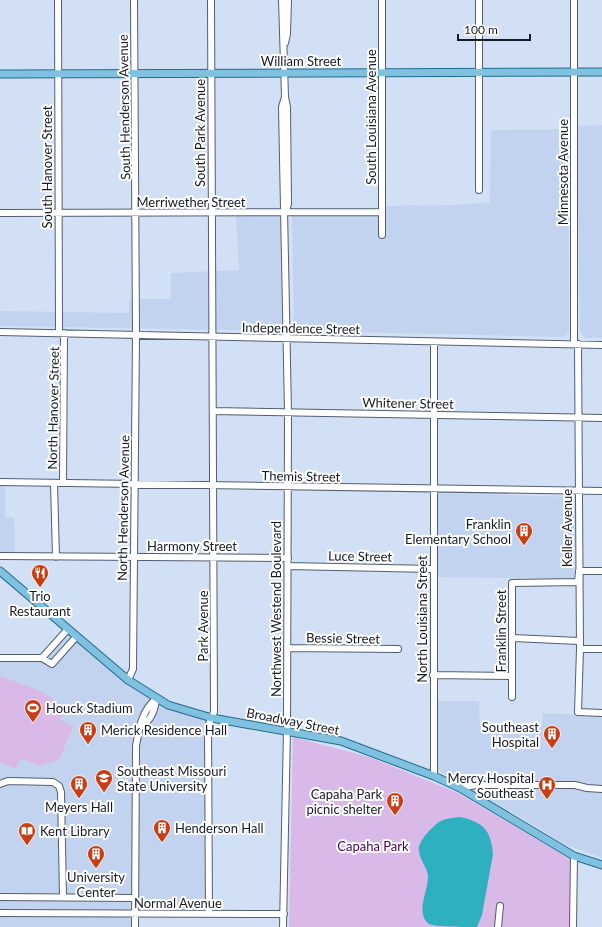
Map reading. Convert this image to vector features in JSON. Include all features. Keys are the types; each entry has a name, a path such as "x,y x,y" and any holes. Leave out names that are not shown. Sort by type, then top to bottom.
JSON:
{"main road":[{"name":"William Street","path":"0,74 602,72"},
{"name":"Broadway Street","path":"0,571 128,680 156,699 180,710 212,718 287,730 341,741 434,776 460,788 574,856 602,864"}],"street":[{"name":"South Hanover Street","path":"58,0 58,213 62,333"},
{"name":"South Henderson Avenue","path":"134,0 136,334"},
{"name":"South Park Avenue","path":"211,0 211,213 214,337"},
{"path":"282,0 282,35 284,45"},
{"path":"284,45 288,34 288,0"},
{"name":"South Louisiana Avenue","path":"382,0 382,235"},
{"path":"478,0 479,190"},
{"name":"Minnesota Avenue","path":"574,0 573,72 576,344"},
{"name":"Northwest Westend Boulevard","path":"283,927 287,730 288,566 288,412 285,213 288,204 287,107 284,97 284,45"},
{"name":"Merriwether Street","path":"0,213 382,212"},
{"name":"Independence Street","path":"0,332 602,345"},
{"name":"North Hanover Street","path":"62,333 63,483"},
{"name":"North Henderson Avenue","path":"128,680 133,669 136,334"},
{"name":"Park Avenue","path":"209,914 208,726 214,712 212,486 214,337"},
{"name":"North Louisiana Street","path":"434,342 434,776"},
{"name":"Keller Avenue","path":"576,344 579,418 578,490 580,649 578,712 602,713"},
{"name":"Whitener Street","path":"213,411 602,418"},
{"name":"Themis Street","path":"0,482 602,490"},
{"name":"North Hanover Street","path":"54,483 56,557"},
{"name":"Harmony Street","path":"0,556 288,558"},
{"name":"Luce Street","path":"288,566 433,569"},
{"path":"579,571 602,571"},
{"name":"Franklin Street","path":"512,697 512,583 578,582 579,571"},
{"path":"42,658 68,629"},
{"path":"0,658 42,658 52,664 76,637"},
{"path":"513,638 579,641"},
{"name":"Bessie Street","path":"287,648 398,649"},
{"path":"580,649 602,649"},
{"path":"433,675 512,676"},
{"path":"135,927 136,746 142,726 147,723 156,707 156,699"},
{"path":"0,784 8,781 53,782 59,786 61,792 63,897"},
{"path":"460,788 476,785 575,785 587,788 602,789"},
{"path":"573,927 574,856"},
{"name":"Normal Avenue","path":"0,897 135,898"},
{"path":"498,927 500,906"},
{"name":"Normal Avenue","path":"0,913 284,914"}],"shaded area":[{"path":"602,125 602,338 585,338 580,331 577,126"},
{"path":"568,129 569,332 564,337 301,331 294,324 292,216 385,214 385,206 455,205 490,202 491,130"},
{"path":"280,215 282,325 277,331 0,326 0,311 129,313 129,299 171,299 171,273 239,270 236,216"},
{"path":"0,486 5,486 5,517 14,518 15,553 0,553"},
{"path":"437,493 575,497 574,579 437,577"},
{"name":"Southeast Missouri State University","path":"68,629 156,699 212,718 208,727 209,914 135,914 135,927 0,927 0,658 42,658"},
{"name":"Mercy Hospital Southeast","path":"435,701 479,701 480,725 542,725 543,713 602,716 602,858 564,844 529,822 437,770"}],"green space":[{"name":"Houck Stadium","path":"0,676 41,691 65,708 60,720 73,726 59,760 39,766 21,758 16,769 0,762"},
{"name":"Capaha Park","path":"293,737 369,757 458,793 570,859 570,927 289,927"}],"water":[{"path":"460,817 475,822 484,828 488,833 492,846 493,854 482,915 477,927 429,924 423,914 423,902 428,874 420,855 420,843 439,822 446,819"}],"place":[{"name":"Franklin Elementary School","path":"524,546"},
{"name":"Trio Restaurant","path":"40,588"},
{"name":"Houck Stadium","path":"33,723"},
{"name":"Merick Residence Hall","path":"88,745"},
{"name":"Southeast Hospital","path":"552,749"},
{"name":"Southeast Missouri State University","path":"104,793"},
{"name":"Meyers Hall","path":"79,799"},
{"name":"Mercy Hospital Southeast","path":"547,800"},
{"name":"Capaha Park picnic shelter","path":"395,816"},
{"name":"Henderson Hall","path":"162,843"},
{"name":"Kent Library","path":"27,846"},
{"name":"University Center","path":"96,869"}]}
